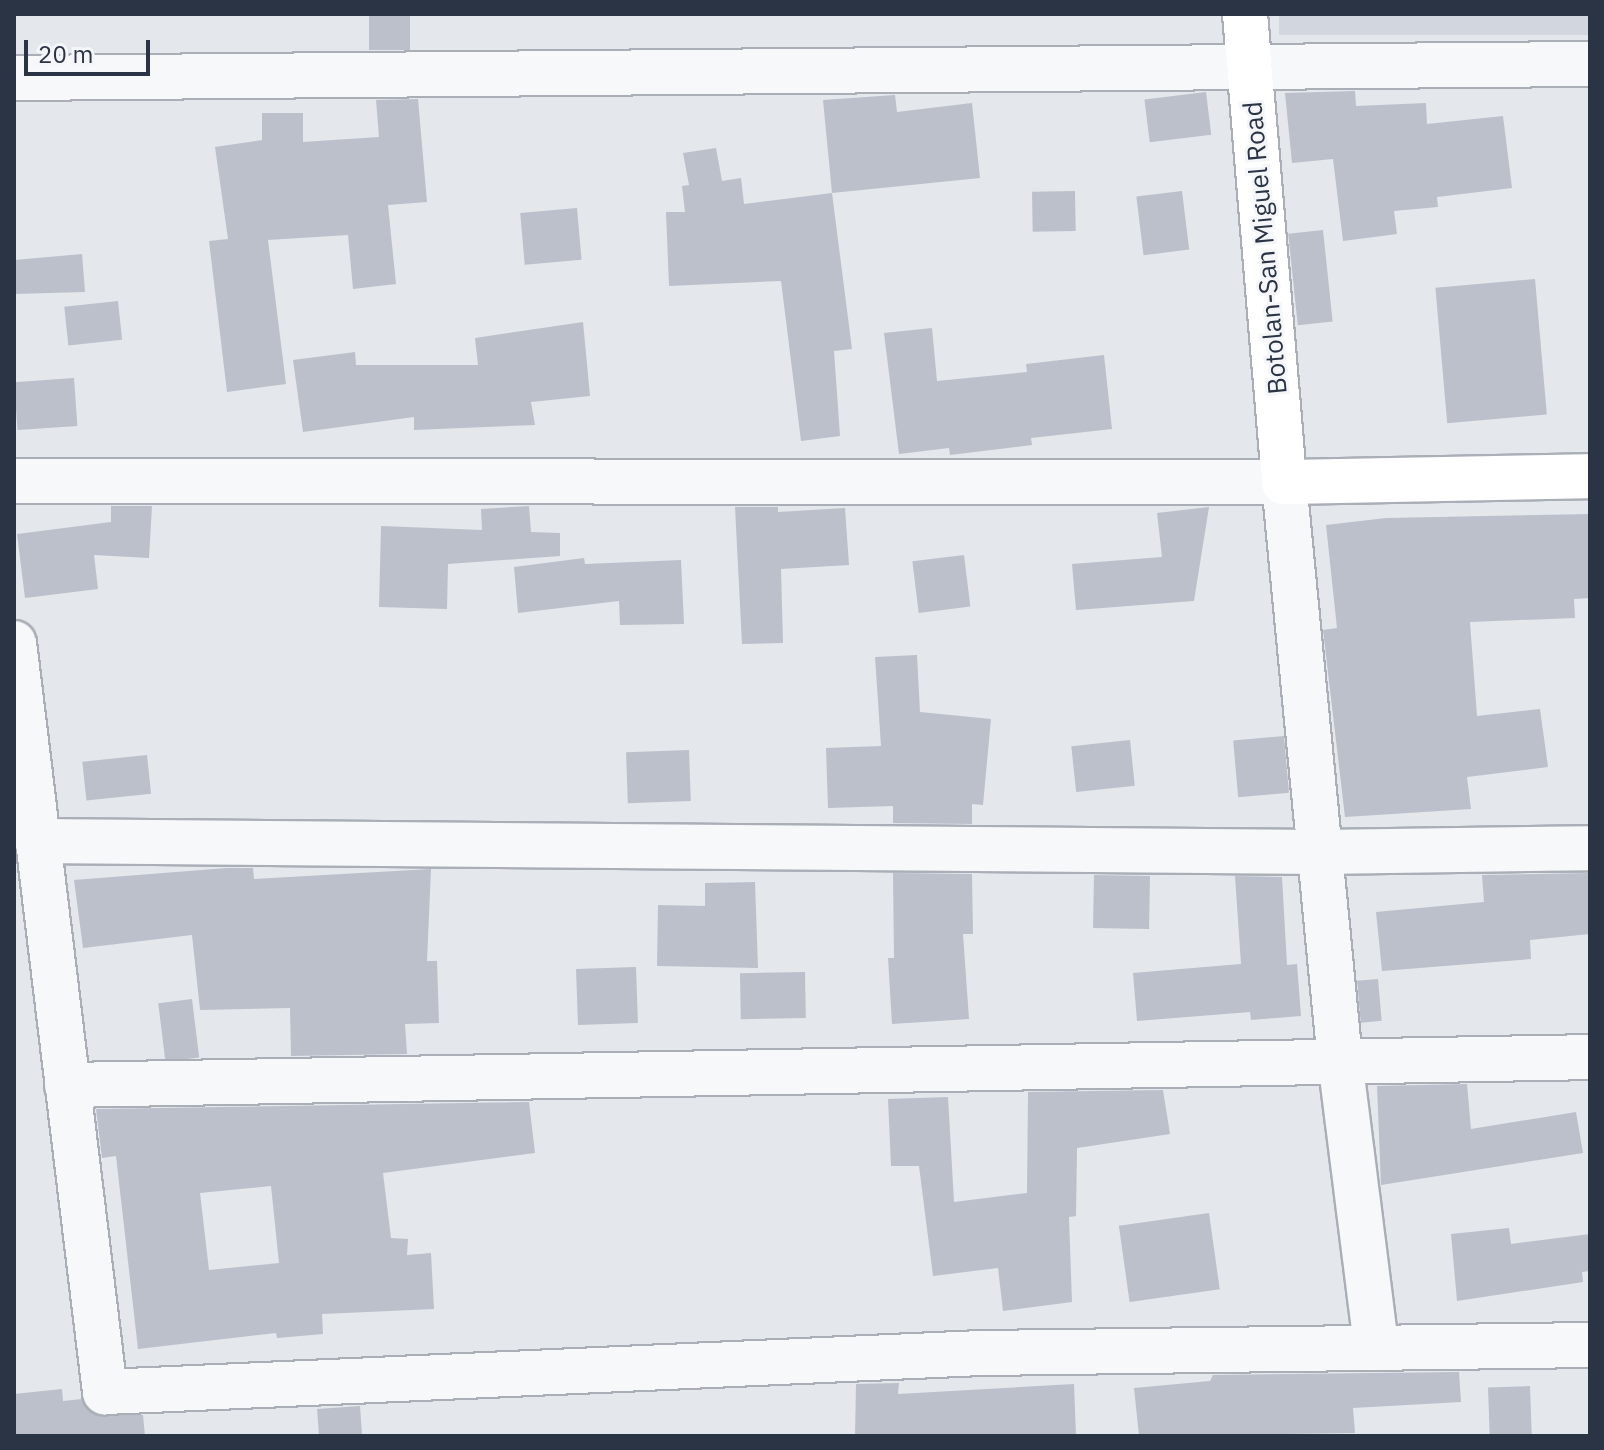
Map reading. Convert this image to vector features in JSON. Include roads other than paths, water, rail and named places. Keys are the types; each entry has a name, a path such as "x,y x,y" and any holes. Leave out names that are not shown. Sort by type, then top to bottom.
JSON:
{"main road":[{"name":"Botolan-San Miguel Road","path":"1245,14 1284,482"},
{"path":"1284,482 1590,476"}],"street":[{"path":"14,78 1590,64"},
{"path":"14,481 1284,482 1340,1060 1376,1345"},
{"path":"14,643 105,1392 982,1353 1376,1345 1590,1345"},
{"path":"37,841 1320,852 1590,848"},
{"path":"67,1085 1590,1057"}]}
